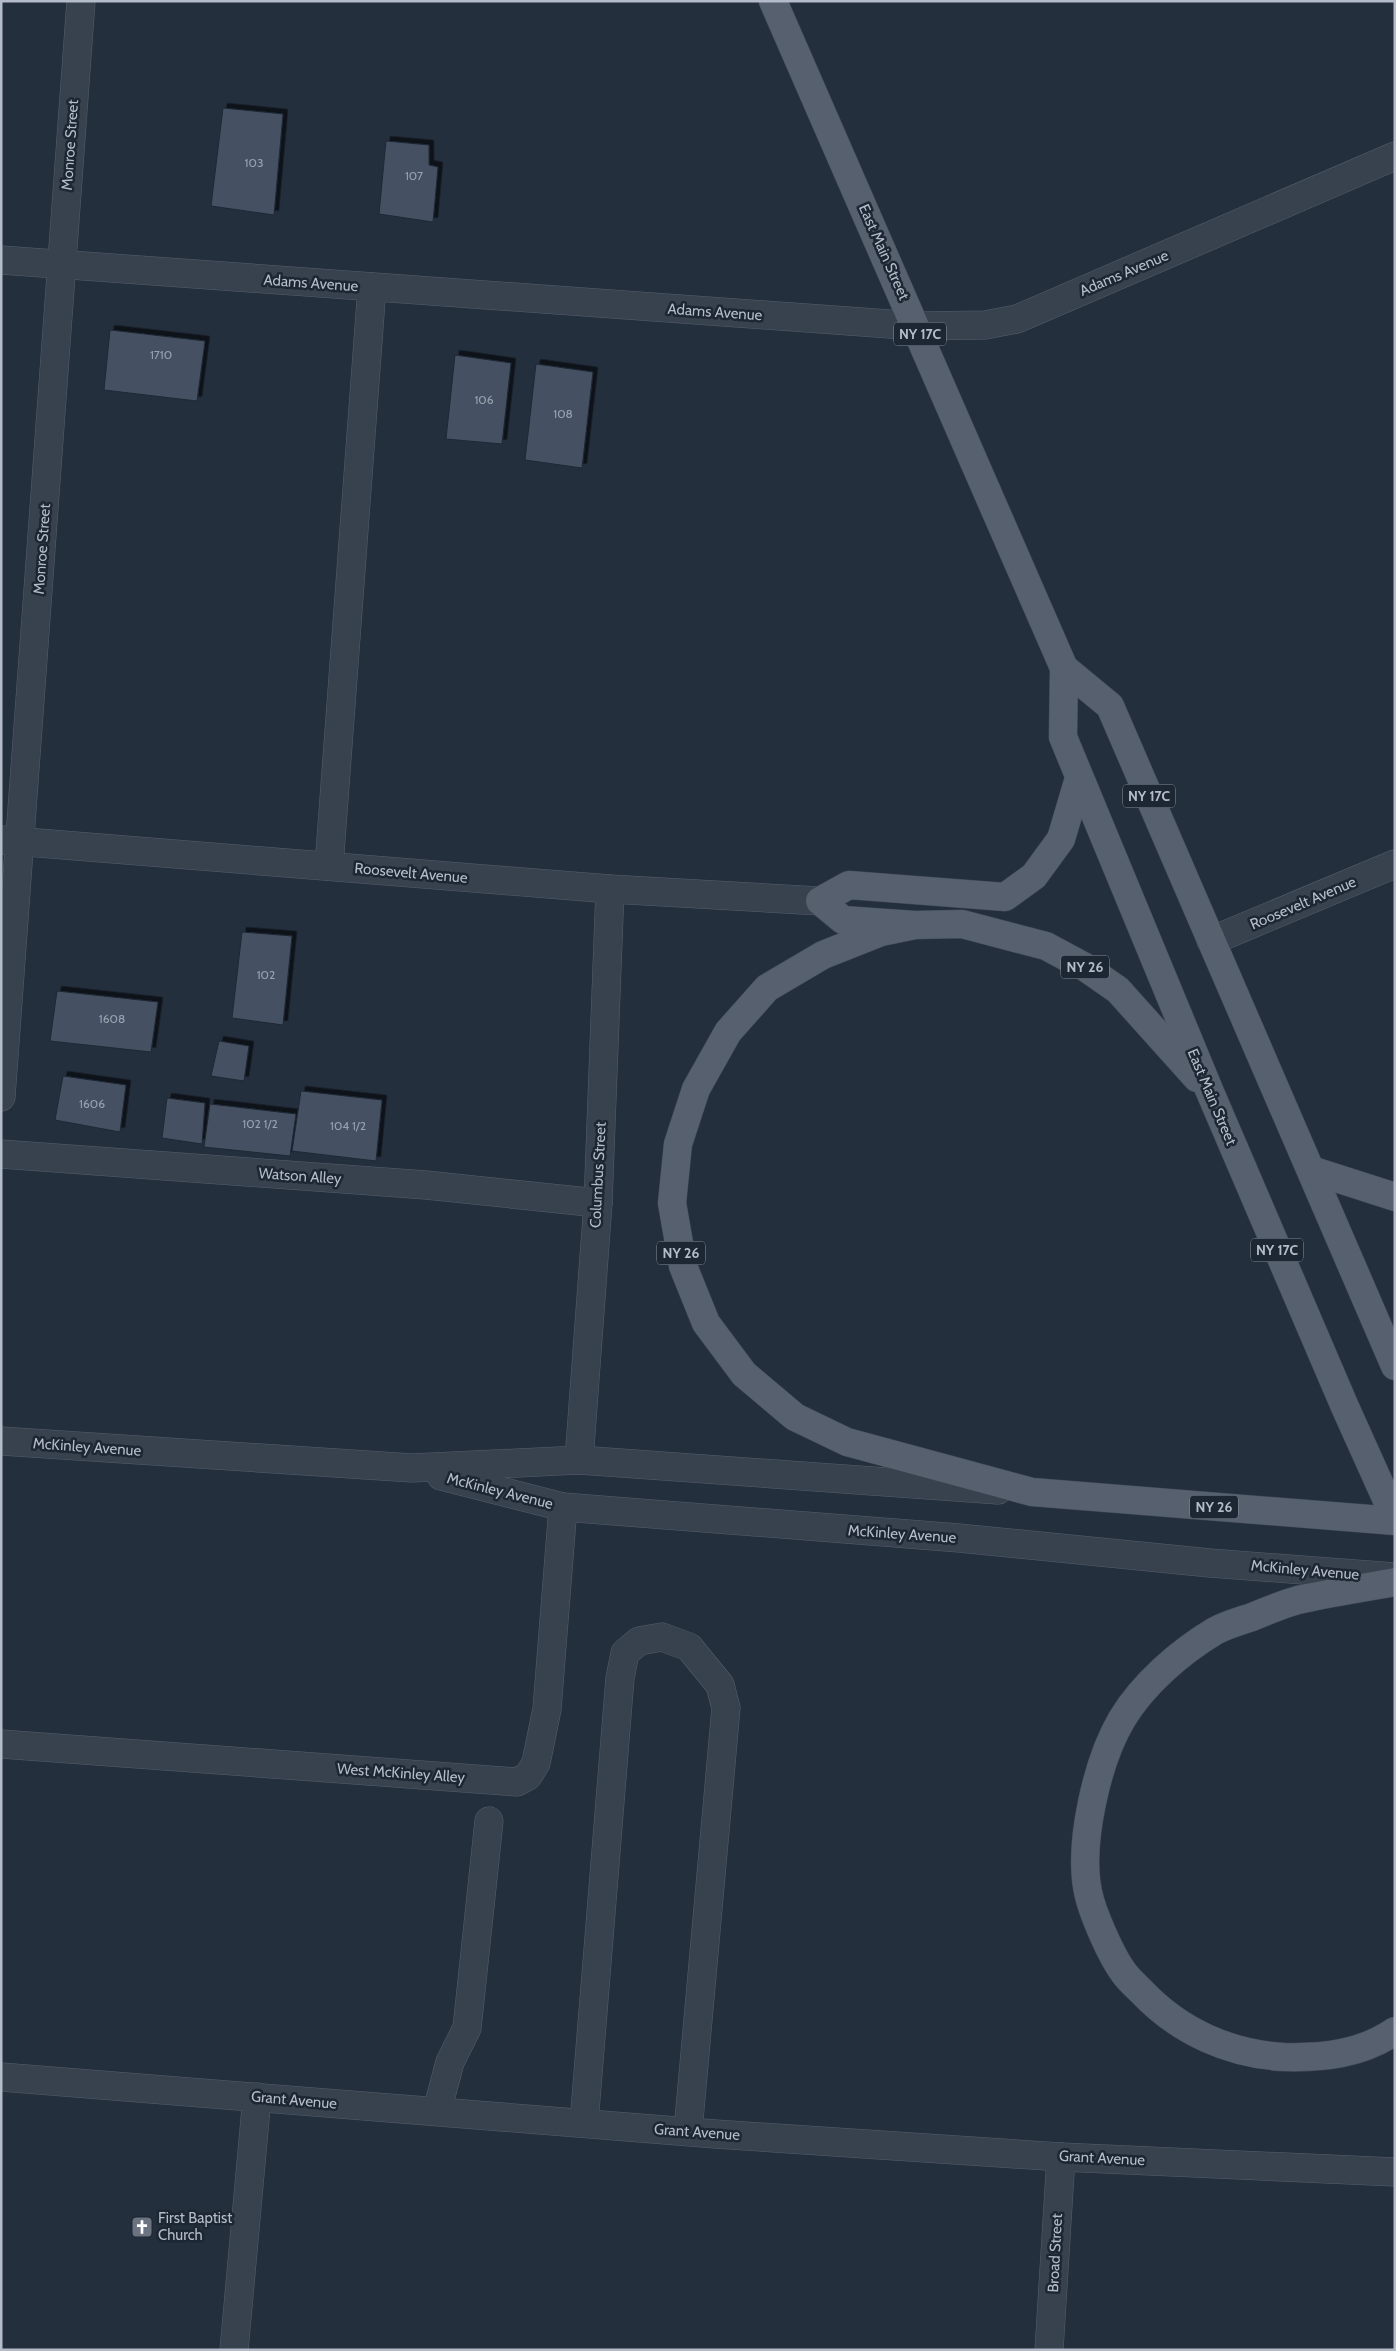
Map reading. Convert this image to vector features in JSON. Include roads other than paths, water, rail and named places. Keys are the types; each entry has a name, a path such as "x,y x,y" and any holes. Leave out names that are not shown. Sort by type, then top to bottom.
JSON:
{"main road":[{"name":"East Main Street","path":"773,1 917,326 1064,668 1063,737 1210,1092 1395,1519"},
{"name":"East Main Street","path":"1064,668 1110,706 1395,1366"},
{"path":"915,925 843,920 820,901 849,885 1005,897 1034,876 1061,839 1080,778"},
{"name":"NY 26","path":"1210,1092 1118,990 1085,967 1046,946 962,924 915,925 881,932 823,955 767,988 728,1032 696,1089 678,1144 672,1203 683,1266 706,1323 744,1374 795,1417 847,1442 1032,1492 1395,1519"},
{"path":"1311,1170 1395,1196"},
{"path":"1395,1582 1297,1601 1216,1630 1180,1655 1149,1685 1122,1719 1106,1754 1092,1798 1086,1855 1088,1892 1103,1935 1123,1972 1157,2008 1186,2029 1224,2046 1260,2055 1312,2058 1348,2052 1385,2038 1395,2031"}],"street":[{"name":"Monroe Street","path":"1,1097 11,841 62,265 81,1"},
{"name":"Adams Avenue","path":"1,260 917,326 985,325 1017,319 1395,156"},
{"path":"329,866 372,287"},
{"name":"Roosevelt Avenue","path":"11,841 610,888 820,901"},
{"name":"Roosevelt Avenue","path":"1212,942 1395,864"},
{"name":"Columbus Street","path":"579,1460 598,1203 610,888"},
{"name":"Watson Alley","path":"1,1154 426,1185 598,1203"},
{"name":"McKinley Avenue","path":"1,1441 412,1468 579,1460 1032,1492"},
{"name":"McKinley Avenue","path":"412,1468 563,1507 958,1538 1210,1563 1395,1577"},
{"name":"West McKinley Alley","path":"1,1744 517,1782 528,1776 536,1763 547,1708 563,1507"},
{"path":"584,2124 620,1678 625,1653 639,1641 662,1637 689,1647 720,1685 726,1708 688,2131"},
{"path":"437,2111 450,2062 467,2028 489,1821"},
{"name":"Grant Avenue","path":"1,2077 584,2124 1060,2156 1395,2172"},
{"path":"234,2350 258,2097"},
{"name":"Broad Street","path":"1049,2350 1060,2156"}],"place":[{"name":"First Baptist Church","path":"142,2227"}]}
